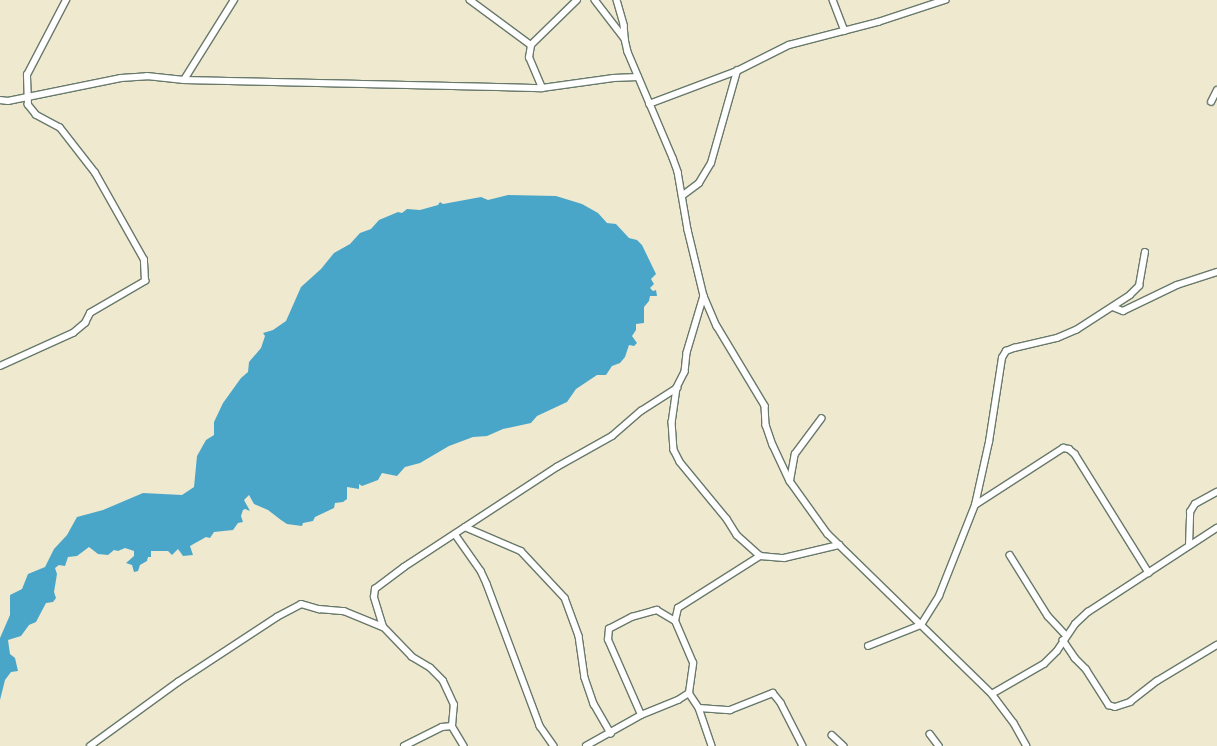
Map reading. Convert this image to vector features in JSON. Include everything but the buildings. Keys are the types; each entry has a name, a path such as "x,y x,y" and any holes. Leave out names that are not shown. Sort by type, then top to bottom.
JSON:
{"street":[{"path":"0,366 73,333 85,322 90,313 146,281 144,260 95,173 60,128 36,115 28,105 27,75 66,0"},
{"path":"184,80 234,0"},
{"path":"470,0 531,45"},
{"path":"542,88 529,58 531,45 577,0"},
{"path":"595,0 625,39"},
{"path":"616,0 624,24 625,39 638,77 678,172 704,296 717,326 762,399 765,406 766,425 790,481 839,545 992,694 1014,722 1027,746"},
{"path":"834,0 845,31"},
{"path":"649,104 737,71 789,45 845,31 946,0"},
{"path":"682,196 699,183 711,164 737,71"},
{"path":"0,100 8,101 121,78 147,76 184,80 542,88 613,78 638,77"},
{"path":"1211,102 1217,90"},
{"path":"868,646 921,625 942,588 975,505 990,442 1002,358 1006,352 1014,348 1057,338 1076,330 1113,307 1137,289 1144,253"},
{"path":"1113,307 1123,311 1177,285 1217,272"},
{"path":"704,296 687,353 685,372 677,388 672,422 674,450 698,486 727,519 737,535 760,556"},
{"path":"382,627 374,597 375,589 404,567 557,467 612,436 641,411 677,388"},
{"path":"790,481 795,454 821,419"},
{"path":"975,505 1042,460 1063,448 1069,449 1075,454 1149,573"},
{"path":"1189,546 1190,512 1195,504 1217,492"},
{"path":"465,527 520,551 565,598 580,636 585,678 594,704 611,734"},
{"path":"992,694 1044,664 1057,651 1065,637 1088,612 1217,528"},
{"path":"454,534 481,571 540,726 554,746"},
{"path":"675,621 678,608 760,556 784,558 839,545"},
{"path":"1010,555 1048,616 1065,637 1075,658 1086,668 1109,705 1115,707 1130,702 1157,681 1217,645"},
{"path":"90,746 178,682 277,617 301,604 319,609 344,611 382,627 412,656 430,668 443,681 454,705 452,726 464,746"},
{"path":"641,715 608,640 609,629 632,617 658,610 675,621 693,663 689,693 699,708 712,746"},
{"path":"586,746 611,734 641,715 678,700 689,693"},
{"path":"699,708 730,710 773,694 782,704 803,746"},
{"path":"404,746 442,728 452,726"},
{"path":"930,734 939,746"},
{"path":"832,735 844,746"}],"water":[{"path":"508,195 556,196 582,204 598,213 607,223 616,224 629,238 637,240 642,245 656,274 651,279 654,284 650,288 653,291 656,290 657,296 650,296 649,301 644,307 644,323 636,324 636,330 632,336 637,343 634,346 629,345 625,357 620,363 612,366 606,375 597,375 576,389 567,402 537,416 531,423 503,429 487,436 473,437 449,446 420,463 405,467 397,476 382,473 378,480 362,486 359,484 359,489 347,487 347,499 343,502 335,503 334,508 315,517 313,521 303,523 302,526 287,524 268,510 254,504 249,495 244,500 250,511 243,510 241,516 243,522 238,523 233,530 214,532 210,538 206,537 190,546 193,555 183,556 178,549 172,555 168,551 151,551 151,557 148,557 147,561 140,565 138,571 134,572 132,565 126,563 134,556 134,551 125,548 118,551 114,550 108,555 98,554 89,547 77,556 68,557 65,566 59,565 55,568 57,574 54,592 56,598 53,602 46,603 36,622 29,625 21,636 8,640 10,654 15,658 18,671 11,672 5,680 0,700 0,638 10,615 10,595 22,589 28,574 45,567 54,549 67,535 77,517 103,510 143,493 182,495 194,487 197,456 206,440 214,435 214,422 223,403 241,378 248,372 249,362 261,348 265,336 263,333 273,330 286,321 301,287 321,269 334,253 350,244 360,233 371,229 379,220 398,212 402,213 407,209 420,210 438,205 440,202 443,204 481,197 488,200"}]}
